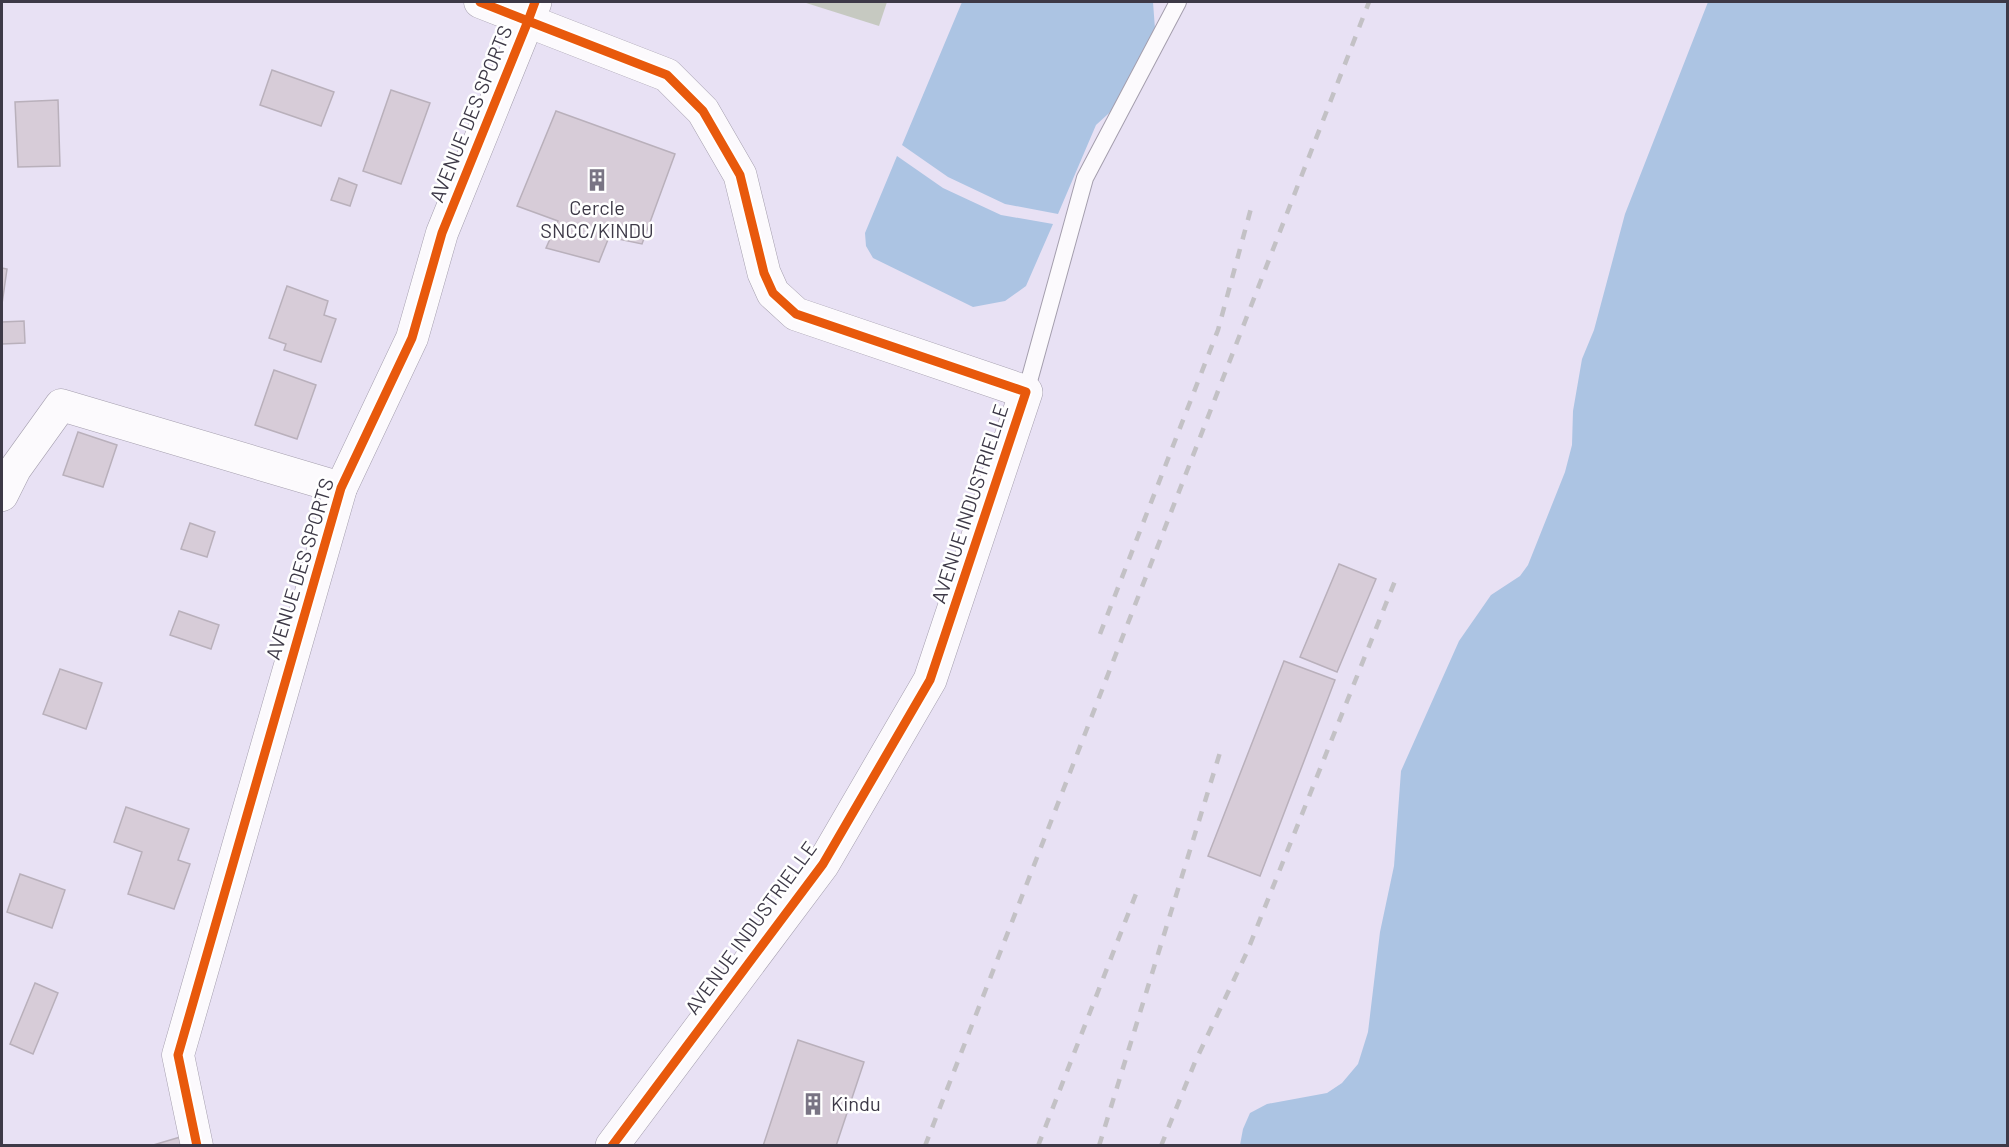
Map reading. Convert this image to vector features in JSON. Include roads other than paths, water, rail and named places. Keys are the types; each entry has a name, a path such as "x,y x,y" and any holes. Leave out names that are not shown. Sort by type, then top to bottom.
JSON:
{"street":[{"path":"480,2 531,11"},
{"name":"AVENUE INDUSTRIELLE","path":"531,11 667,75 703,111 740,175 773,293 796,314 1026,392 930,680 823,864 612,1146"},
{"name":"AVENUE DES SPORTS","path":"197,1146 178,1055 341,488 412,338 442,233 531,11"},
{"path":"2,495 15,469 61,405 341,488"}],"lane":[{"path":"1026,392 1085,178 1178,2"}],"water":[{"path":"962,2 1153,2 1155,29 1131,93 1096,125 1058,214 1005,204 948,177 902,145"},
{"path":"1708,2 2007,2 2007,1145 1240,1145 1243,1129 1250,1113 1267,1104 1327,1093 1342,1083 1358,1064 1368,1032 1380,932 1394,866 1401,771 1459,641 1491,595 1520,576 1528,565 1565,472 1572,445 1573,411 1582,359 1594,330 1625,214"},
{"path":"897,156 943,188 1001,215 1053,224 1026,286 1005,301 973,307 873,258 866,246 865,233"}],"railway":[{"path":"925,1146 1369,2"},
{"path":"1100,634 1218,330 1253,201"},
{"path":"1161,1146 1195,1062 1247,952 1395,581"},
{"path":"1099,1146 1222,746"},
{"path":"1038,1146 1139,886"}],"place":[{"name":"Cercle SNCC/KINDU","path":"597,180"},
{"name":"Kindu","path":"813,1104"}]}
